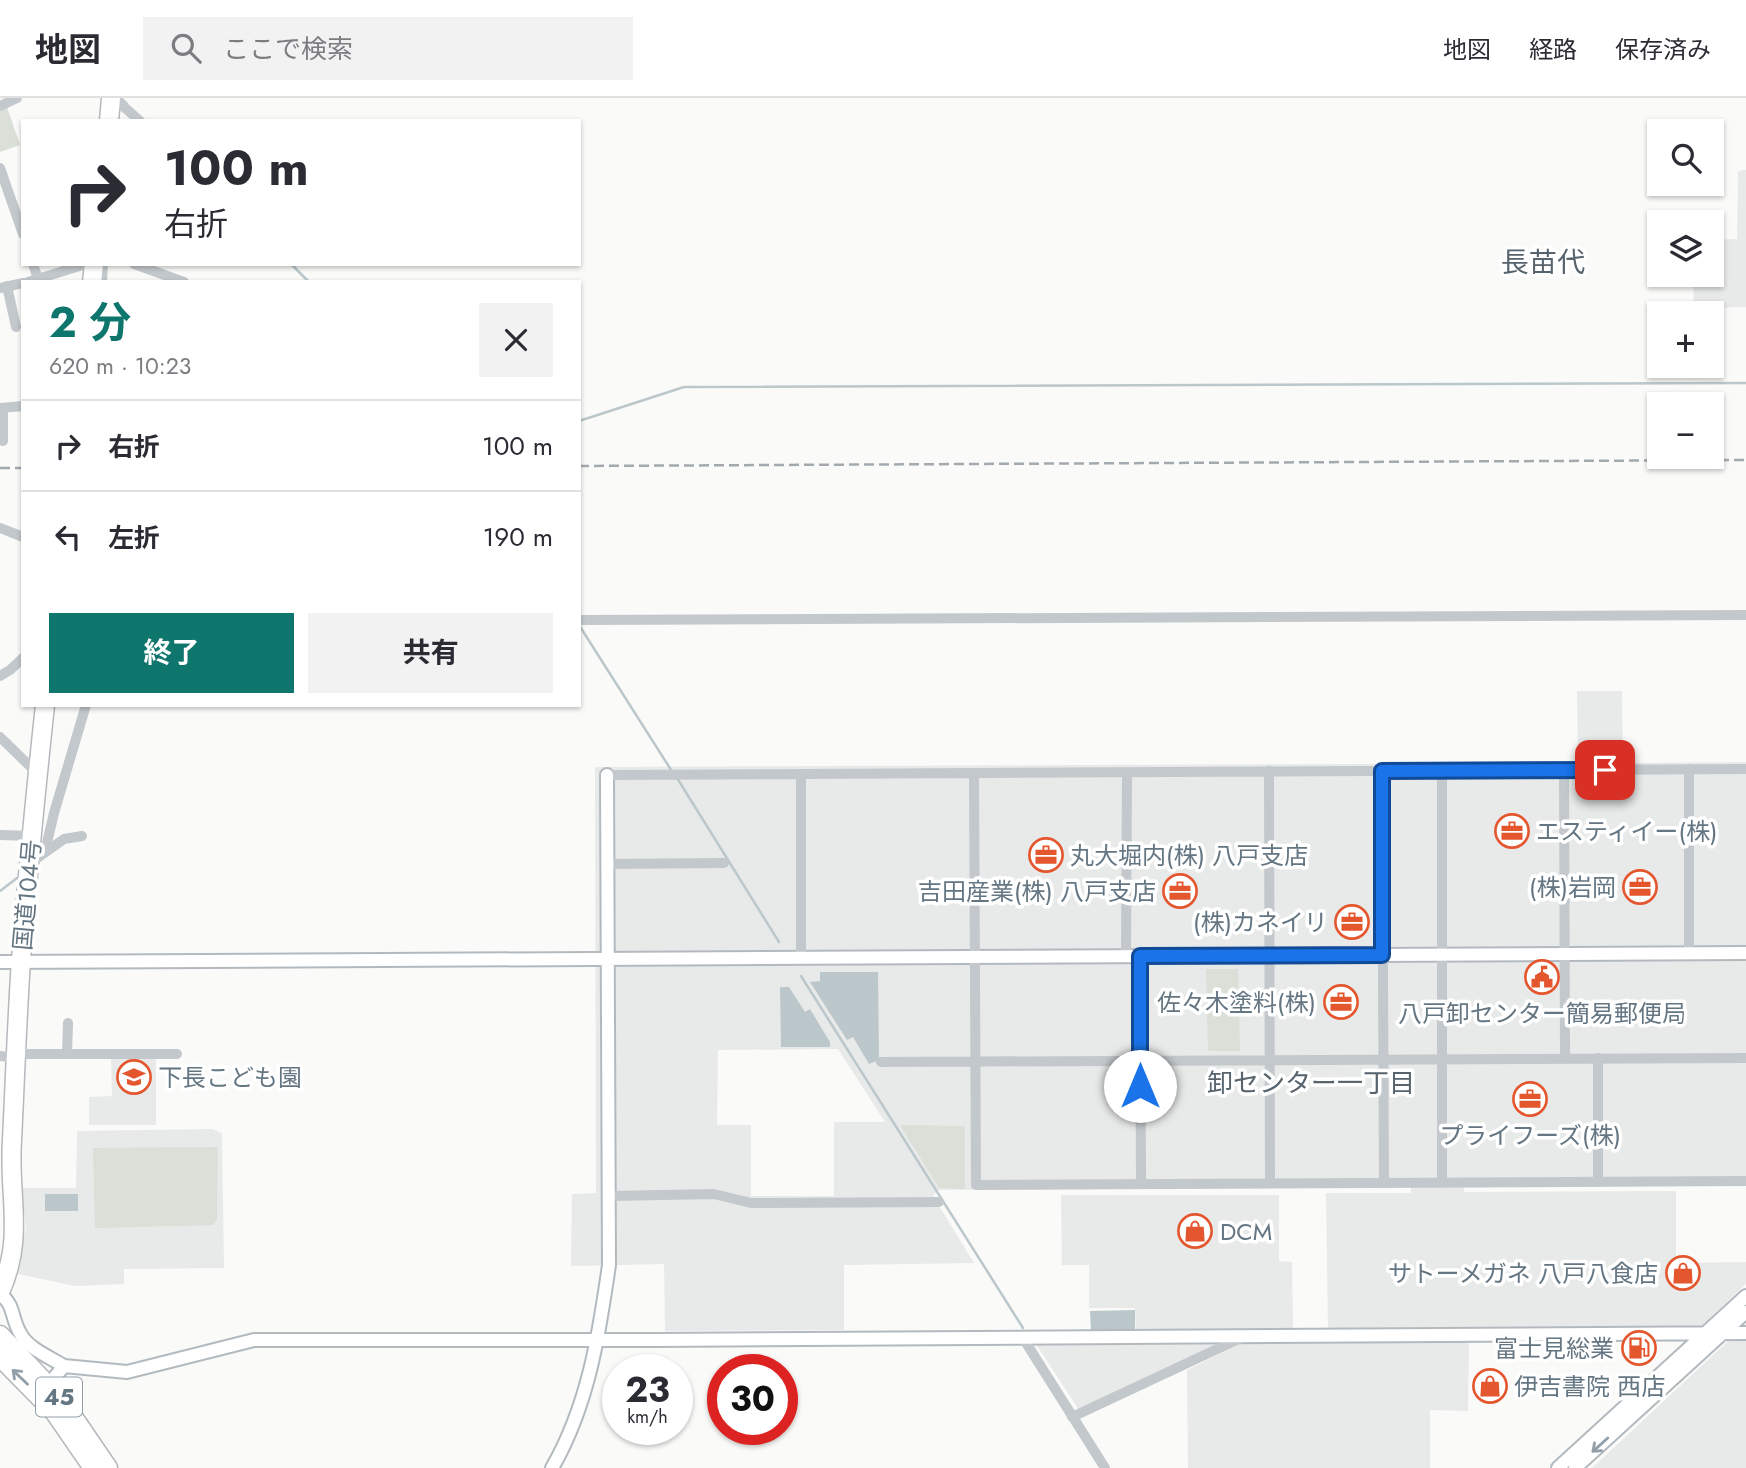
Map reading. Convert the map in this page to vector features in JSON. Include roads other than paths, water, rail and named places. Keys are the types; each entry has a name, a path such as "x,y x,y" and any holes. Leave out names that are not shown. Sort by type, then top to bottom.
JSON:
{"highway":[{"path":"110,119 116,99"},
{"name":"国道104号","path":"0,1293 10,1265 8,1230 11,1145 7,1117 45,707"},
{"name":"45","path":"0,1335 48,1384 79,1423 108,1468"},
{"name":"45","path":"0,1357 55,1413 93,1468"}],"street":[{"path":"0,106 17,98"},
{"path":"116,99 138,119"},
{"path":"0,168 3,188 21,229"},
{"path":"38,280 80,266"},
{"path":"138,266 166,279"},
{"path":"16,327 3,287 21,283"},
{"path":"3,441 2,408 21,406"},
{"path":"0,528 21,536"},
{"path":"581,620 1746,615"},
{"path":"0,676 21,660"},
{"path":"48,849 46,847 54,813 85,707"},
{"path":"0,737 37,773"},
{"path":"1689,769 1689,953"},
{"path":"552,1468 564,1447 578,1410 597,1340 608,1265 610,1196 607,775 1746,769"},
{"path":"1564,770 1565,1059"},
{"path":"1269,771 1270,1183"},
{"path":"1382,771 1384,1183"},
{"path":"1441,1182 1442,771"},
{"path":"1126,957 1127,772"},
{"path":"801,774 801,958"},
{"path":"974,774 976,1185 1746,1181"},
{"path":"34,810 54,813"},
{"path":"0,835 32,836"},
{"path":"29,864 64,839 82,836"},
{"path":"608,864 724,863"},
{"path":"0,962 1746,953"},
{"path":"1140,956 1141,1183"},
{"path":"67,1054 68,1023"},
{"path":"11,1056 177,1054"},
{"path":"881,1062 1746,1058"},
{"path":"1598,1059 1598,1181"},
{"path":"610,1196 714,1194 751,1203 939,1202"},
{"path":"0,1293 9,1301 20,1335 33,1347 64,1366 127,1372 254,1340 1746,1333"},
{"path":"1558,1468 1746,1296"},
{"path":"1574,1468 1746,1312"},
{"path":"1072,1417 1244,1337"},
{"path":"1023,1338 1105,1468"},
{"path":"48,1384 64,1366"}],"waterway":[{"path":"121,98 127,104"},
{"path":"293,266 307,280"},
{"path":"581,420 684,387 1746,383"},
{"path":"581,628 673,773"},
{"path":"677,778 779,942"},
{"path":"0,891 17,878"},
{"path":"801,976 1023,1328"}],"railway":[{"path":"581,466 1746,460"},
{"path":"0,468 21,468"}],"place":[{"name":"エスティイー(株)","path":"1512,831"},
{"name":"丸大堀内(株) 八戸支店","path":"1046,855"},
{"name":"(株)岩岡","path":"1640,887"},
{"name":"吉田産業(株) 八戸支店","path":"1180,891"},
{"name":"(株)カネイリ","path":"1352,922"},
{"name":"八戸卸センター簡易郵便局","path":"1542,977"},
{"name":"佐々木塗料(株)","path":"1341,1002"},
{"name":"下長こども園","path":"134,1077"},
{"name":"プライフーズ(株)","path":"1530,1099"},
{"name":"DCM","path":"1195,1231"},
{"name":"サトーメガネ 八戸八食店","path":"1683,1273"},
{"name":"富士見総業","path":"1639,1348"},
{"name":"伊吉書院 西店","path":"1490,1386"}],"district":[{"name":"長苗代","path":"1543,262"},
{"name":"卸センター一丁目","path":"1311,1083"}]}
